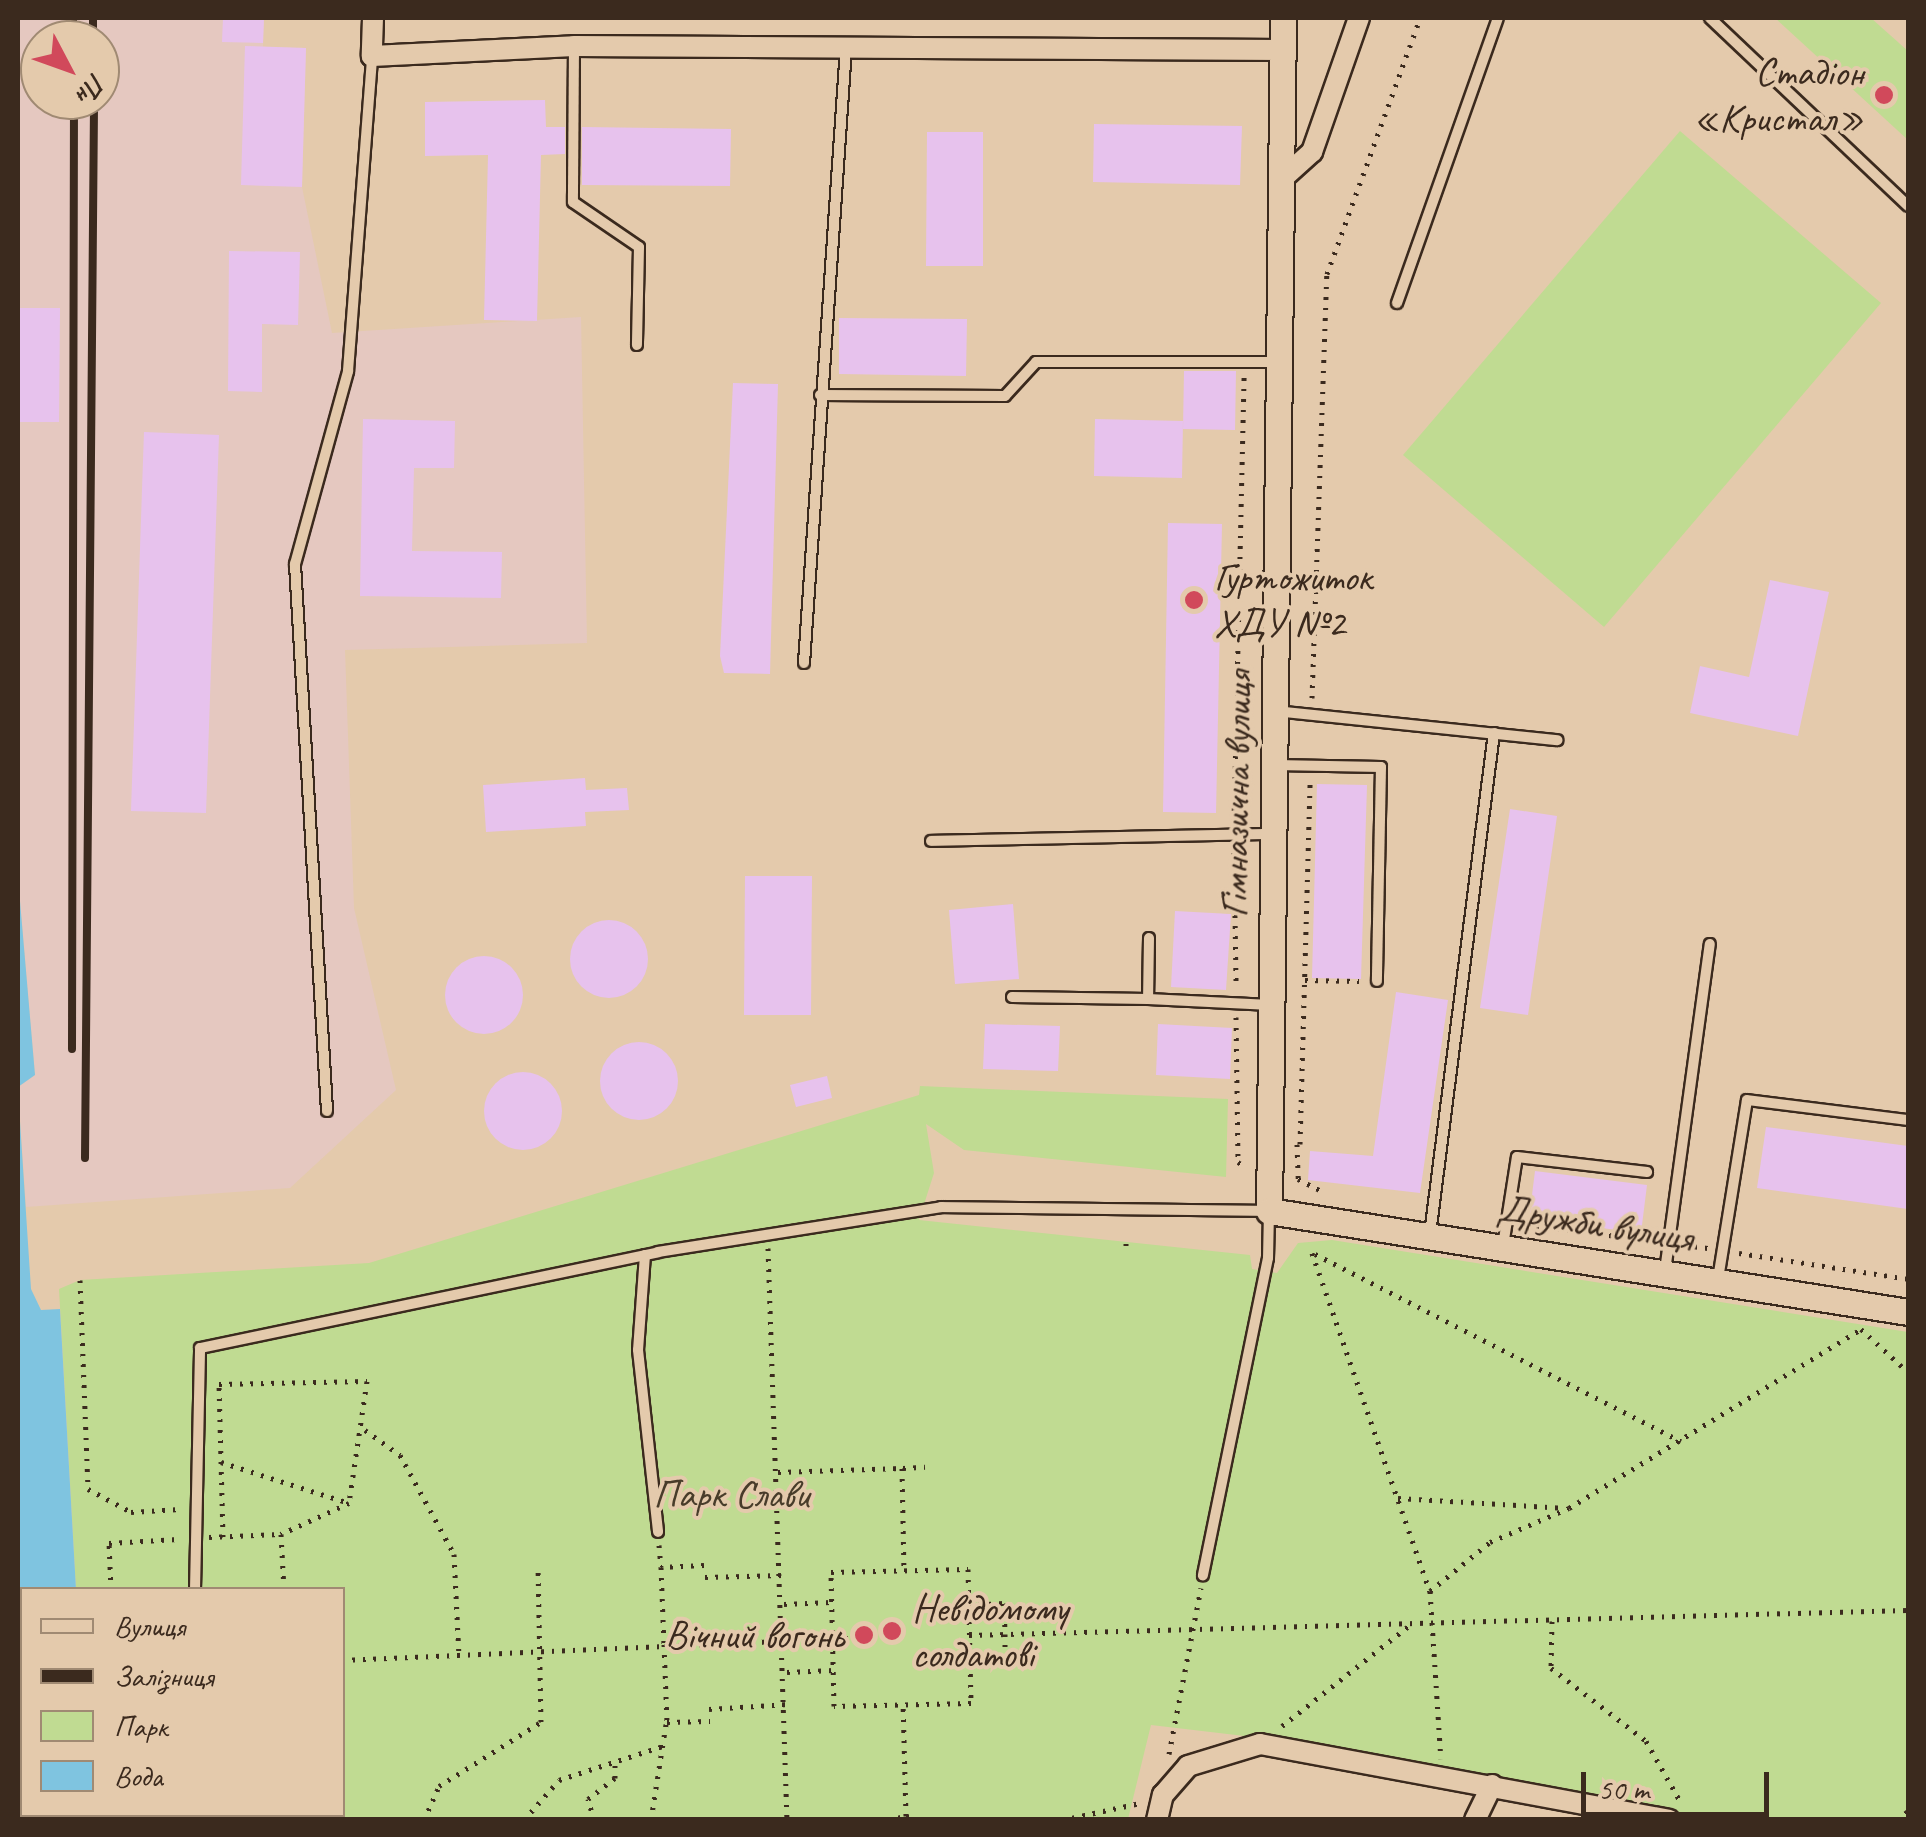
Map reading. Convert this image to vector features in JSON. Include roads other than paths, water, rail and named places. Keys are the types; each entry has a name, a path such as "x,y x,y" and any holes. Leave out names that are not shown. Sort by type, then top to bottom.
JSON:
{"street":[{"path":"373,18 372,56 574,46 1282,50"},
{"name":"Гімназична вулиця","path":"1270,1211 1274,711 1268,362 1284,177 1283,18"},
{"path":"1284,177 1312,152 1359,18"},
{"name":"Дружби вулиця","path":"1270,1211 1324,1205 1430,1235 1505,1234 1664,1272 1908,1312"},
{"path":"1157,1820 1163,1795 1188,1766 1260,1744 1492,1786 1675,1812"},
{"path":"1475,1820 1492,1786"}],"lane":[{"path":"1397,304 1498,18"},
{"path":"1710,18 1908,206"},
{"path":"574,46 573,202 639,247 637,345"},
{"path":"804,663 846,49"},
{"path":"327,1111 295,564 348,371 372,56"},
{"path":"820,395 1005,396 1036,362 1268,362"},
{"path":"1274,711 1558,740"},
{"path":"1430,1235 1494,733"},
{"path":"1274,765 1381,767 1377,981"},
{"path":"931,842 1273,834"},
{"path":"1148,999 1149,938"},
{"path":"1664,1272 1710,944"},
{"path":"1012,996 1272,1006"},
{"path":"1718,1280 1747,1100 1908,1120"},
{"path":"1505,1234 1517,1157 1647,1172"},
{"path":"195,1587 192,1508 200,1348 646,1255 941,1207 1270,1211 1203,1575"},
{"path":"646,1255 638,1350 658,1532"}],"water":[{"path":"18,878 35,1075 18,1087"},
{"path":"18,1091 31,1289 41,1310 60,1309 76,1587 20,1587 20,1817 89,1819 18,1819"}],"railway":[{"path":"72,1049 74,120"},
{"path":"85,1158 94,120"}],"place":[{"name":"Стадіон «Кристал»","path":"1884,95"},
{"name":"Гуртожиток ХДУ №2","path":"1194,600"},
{"name":"Невідомому солдатові","path":"892,1631"},
{"name":"Вічний вогонь","path":"864,1635"}],"park label":[{"name":"Парк Слави","path":"731,1494"}]}
